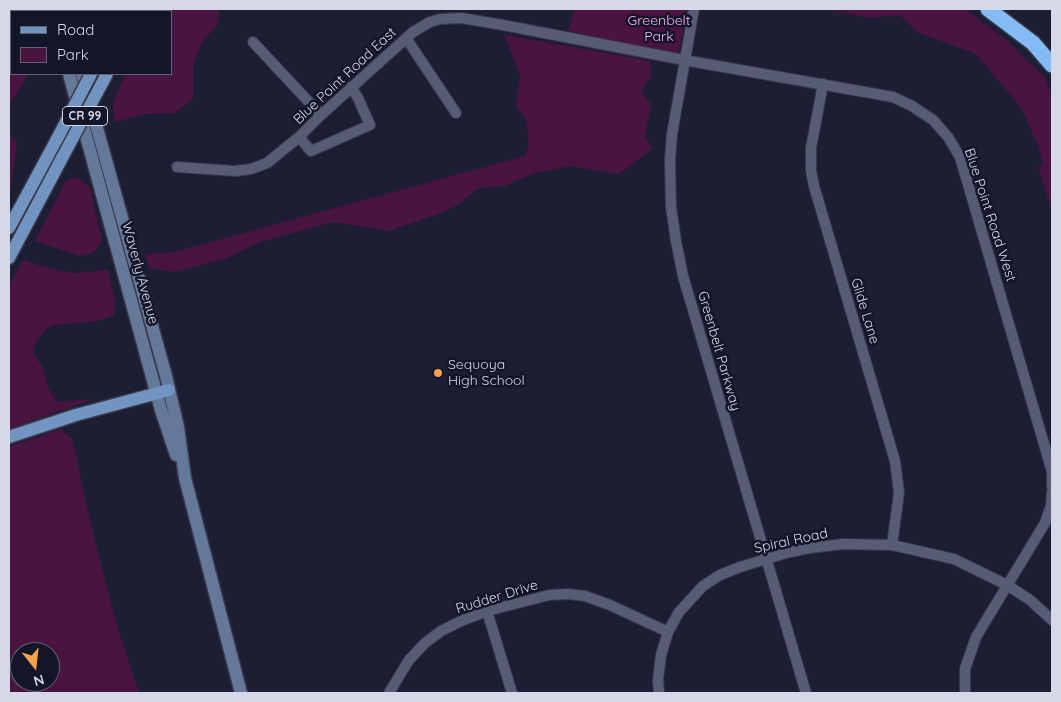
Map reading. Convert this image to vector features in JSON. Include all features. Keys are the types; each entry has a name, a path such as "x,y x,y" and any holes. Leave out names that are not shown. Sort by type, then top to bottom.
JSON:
{"highway":[{"path":"988,9 1033,42 1052,65"}],"main road":[{"name":"Waverly Avenue","path":"69,75 163,391"},
{"name":"Waverly Avenue","path":"82,75 163,391 167,431 185,478 241,693"},
{"name":"CR 99","path":"9,228 90,75"},
{"name":"CR 99","path":"10,256 106,75"},
{"path":"9,437 62,419 163,391"}],"street":[{"name":"Greenbelt Parkway","path":"694,9 675,109 670,160 671,207 676,241 685,286 806,693"},
{"name":"Blue Point Road East","path":"176,167 235,171 251,169 272,160 419,26 440,19 461,18 684,60"},
{"path":"406,38 456,113"},
{"path":"253,42 321,115"},
{"name":"Blue Point Road West","path":"684,60 893,97 912,106 933,120 948,137 960,158 970,191 1052,472 1052,486"},
{"name":"Glide Lane","path":"823,84 811,148 811,171 895,461 899,493 892,545"},
{"path":"299,137 311,151 370,125 351,87"},
{"path":"964,693 965,668 976,637 1045,523 1051,506 1052,492"},
{"name":"Spiral Road","path":"659,693 658,680 661,655 668,632 678,612 703,586 720,575 786,553 843,544 892,545 954,559 1007,585 1030,600 1052,620"},
{"name":"Rudder Drive","path":"389,693 409,660 425,643 441,631 487,611 549,595 568,594 585,596 610,605 668,632"},
{"path":"487,611 512,693"}],"green space":[{"path":"220,9 217,26 203,40 193,65 193,99 174,113 146,114 114,122 113,103 125,75 172,75 172,10 156,10"},
{"name":"Greenbelt Park","path":"575,9 687,9 678,55 568,31"},
{"path":"824,9 965,9 1003,37 1045,78 1052,95 1052,210 1038,167 1043,165 1038,146 1022,109 976,54 917,32 900,15 870,18"},
{"path":"504,35 650,61 651,76 641,91 651,104 645,136 652,149 619,174 570,166 532,174 505,186 477,189 458,205 436,215 389,231 333,222 260,242 227,258 175,272 149,268 145,254 174,252 525,156 529,146 526,120 516,106 520,74"},
{"path":"10,52 10,75 28,75 9,106"},
{"path":"9,134 17,143 9,192"},
{"path":"76,177 90,187 102,242 93,253 80,256 35,241 66,180"},
{"path":"23,260 40,266 73,273 108,270 115,301 114,315 98,321 53,325 45,330 35,343 33,353 43,368 48,388 57,402 94,399 9,429 9,286"},
{"path":"61,429 72,439 94,538 118,629 139,693 9,693 9,447"}],"place":[{"name":"Sequoya High School","path":"438,373"}]}
